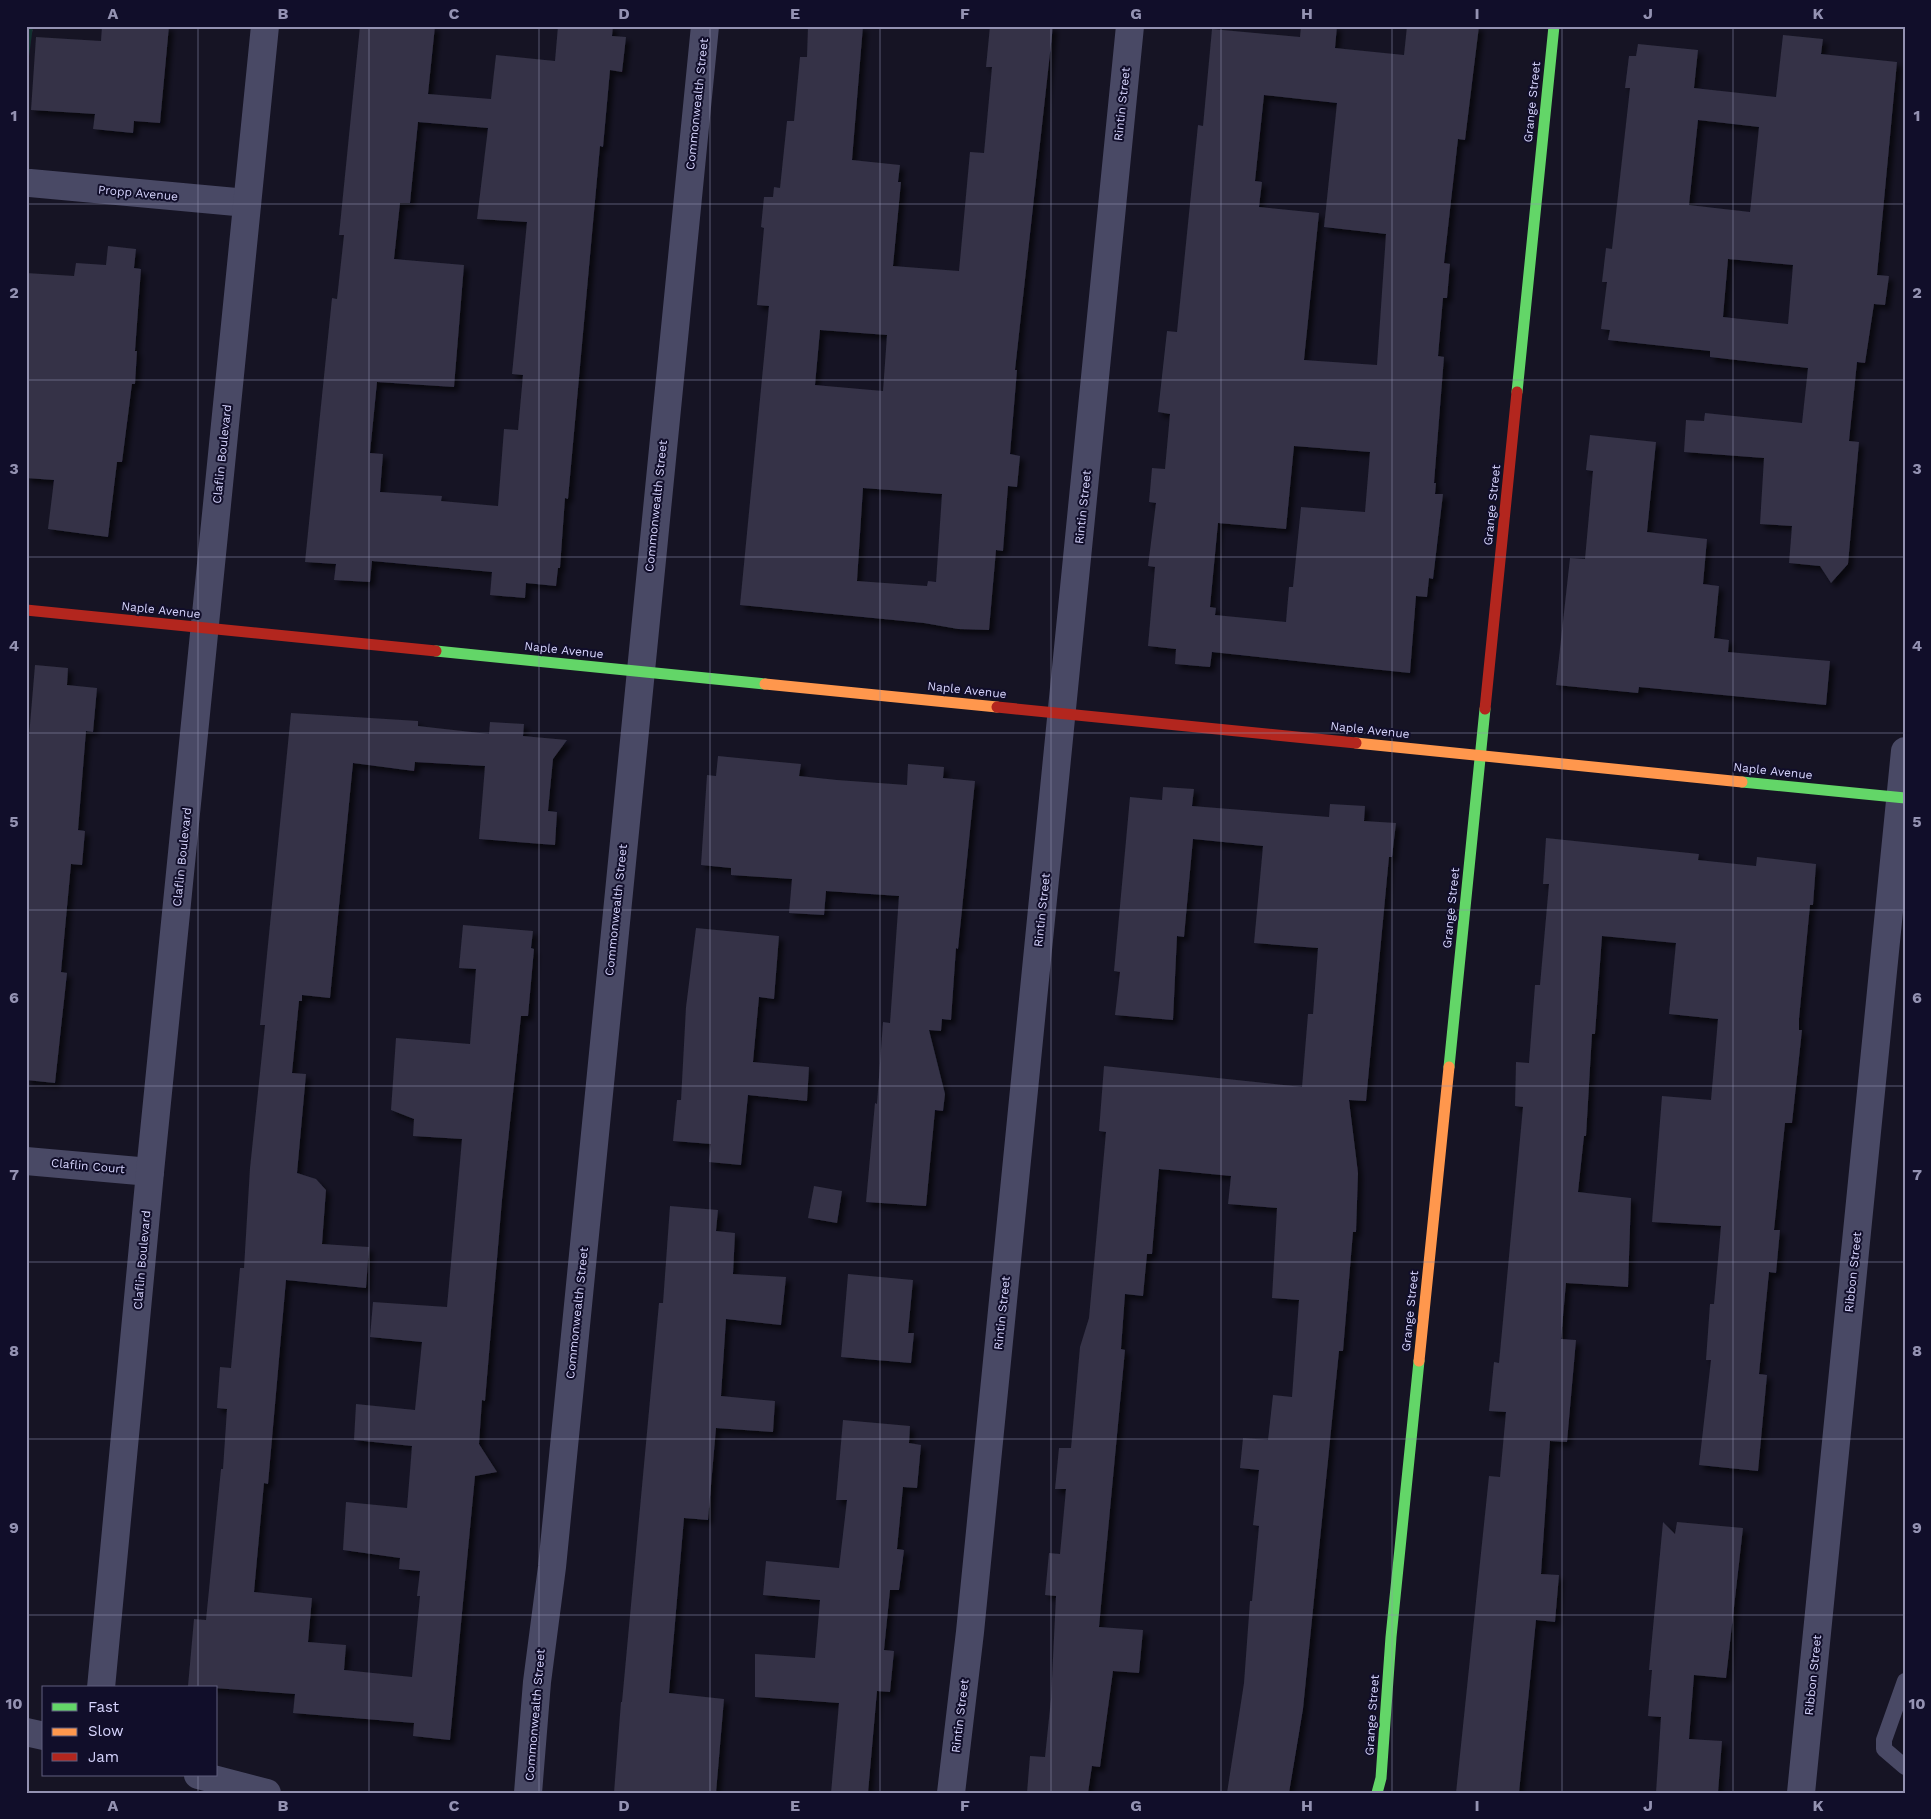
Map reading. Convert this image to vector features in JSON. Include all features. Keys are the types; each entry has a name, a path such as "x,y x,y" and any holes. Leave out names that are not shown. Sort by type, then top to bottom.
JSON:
{"street":[{"name":"Claflin Boulevard","path":"101,1686 150,1172 265,26"},
{"name":"Commonwealth Street","path":"528,1793 536,1682 552,1567 705,26"},
{"name":"Rintin Street","path":"950,1793 970,1632 1130,26"},
{"name":"Grange Street","path":"1376,1793 1381,1778 1391,1637 1554,26"},
{"name":"Propp Avenue","path":"30,183 247,203"},
{"name":"Naple Avenue","path":"26,610 1902,798"},
{"name":"Ribbon Street","path":"1801,1793 1902,798 1905,751"},
{"name":"Claflin Court","path":"26,1161 150,1172"},
{"path":"26,1732 42,1736"},
{"path":"202,1776 267,1793"}],"lane":[{"path":"1905,1681 1884,1740 1884,1749 1905,1767"}],"green space":[{"path":"26,26 33,26 26,79"}],"building":[{"path":"102,26 169,26 160,123 134,121 133,133 93,129 95,114 31,110 36,37 101,41"},
{"path":"360,26 435,26 428,94 491,99 496,55 555,61 558,26 613,26 612,36 626,37 622,72 610,70 603,147 600,146 568,499 565,498 560,568 558,568 556,586 526,583 525,598 490,595 492,572 372,561 370,582 334,580 336,564 305,562 332,298 337,299 344,235 339,235","holes":["418,122 488,128 477,219 527,222 512,374 523,375 518,430 504,429 498,506 441,501 442,496 380,492 383,454 370,453 377,382 454,387 464,265 394,259 400,203 410,203"]},
{"path":"808,26 863,26 852,160 900,165 898,182 901,182 893,266 959,271 970,152 984,153 992,67 986,67 990,26 1053,26 1015,370 1017,370 1010,454 1020,456 1017,487 1008,486 1003,551 996,550 989,630 958,629 924,623 740,605 769,306 757,305 764,228 761,227 764,197 773,197 774,187 780,188 787,121 794,121 800,57 807,57","holes":["820,330 887,335 883,391 815,385","863,488 942,494 936,582 928,581 927,586 857,581"]},
{"path":"1301,26 1337,26 1335,48 1404,55 1407,26 1479,26 1465,140 1458,139 1444,263 1450,264 1447,298 1443,298 1438,356 1444,357 1434,483 1436,483 1435,494 1443,494 1433,579 1429,578 1427,597 1416,596 1410,673 1212,652 1210,667 1175,664 1176,649 1148,646 1155,567 1148,566 1156,503 1149,502 1152,468 1165,469 1170,414 1158,412 1167,331 1177,332 1198,125 1203,126 1212,29 1300,37","holes":["1264,95 1337,103 1324,227 1386,234 1377,365 1304,360 1319,213 1259,207 1262,182 1255,181","1294,446 1370,452 1365,512 1301,507 1293,587 1289,587 1286,622 1215,615 1216,608 1210,607 1218,523 1286,529"]},
{"path":"1783,35 1823,39 1821,54 1897,62 1877,275 1889,276 1885,305 1874,304 1865,363 1857,362 1849,441 1859,442 1848,564 1831,583 1820,566 1789,563 1792,526 1760,524 1764,458 1684,452 1686,420 1704,421 1705,413 1802,423 1808,368 1710,357 1710,351 1608,340 1610,330 1601,329 1607,282 1602,282 1606,248 1612,249 1630,88 1625,88 1629,56 1636,56 1638,44 1698,50 1694,88 1776,97","holes":["1698,120 1759,127 1750,212 1689,205","1728,259 1793,265 1788,324 1723,317"]},
{"path":"108,246 136,249 134,268 141,269 135,351 137,351 135,384 132,384 122,462 117,462 108,537 48,529 54,480 26,478 26,273 74,276 76,263 106,265"},
{"path":"1590,435 1656,442 1647,532 1707,539 1703,584 1719,586 1714,638 1729,640 1728,652 1830,661 1826,705 1639,687 1638,693 1556,685 1570,558 1585,559 1593,471 1586,470"},
{"path":"35,665 68,668 67,685 97,688 93,732 86,731 78,830 85,831 82,865 71,864 61,972 67,973 55,1083 26,1080 26,748 28,748"},
{"path":"291,713 418,721 418,726 489,734 490,722 524,724 523,736 567,740 553,759 548,811 557,812 555,845 479,839 485,766 415,762 414,771 353,763 330,998 302,995 302,1001 299,1001 292,1073 306,1074 297,1173 316,1179 326,1190 322,1244 369,1247 366,1288 286,1280 268,1484 264,1483 254,1592 312,1598 308,1642 346,1645 344,1670 412,1677 420,1596 417,1596 420,1571 399,1569 400,1558 343,1550 346,1502 407,1508 412,1446 354,1440 356,1404 415,1410 422,1342 370,1337 373,1302 447,1307 462,1139 413,1136 414,1119 391,1110 396,1038 470,1044 476,969 459,968 463,925 533,931 531,948 534,949 528,1016 521,1016 502,1200 485,1401 482,1400 479,1444 497,1472 475,1476 450,1740 413,1736 414,1723 293,1713 295,1694 218,1688 218,1686 188,1686 194,1619 206,1620 221,1469 223,1469 227,1409 217,1408 220,1367 231,1368 240,1268 244,1268 250,1168 265,1025 260,1025"},
{"path":"718,756 801,764 799,776 837,780 907,785 908,764 944,767 943,778 975,781 958,949 956,948 951,1020 942,1019 941,1031 929,1030 945,1094 943,1111 935,1110 926,1206 866,1202 875,1103 877,1104 883,1022 890,1023 899,896 826,891 824,915 789,913 792,879 731,875 731,868 701,865 707,775 716,776"},
{"path":"1163,787 1194,789 1192,806 1329,817 1330,804 1365,806 1364,821 1396,823 1392,857 1389,857 1366,1101 1349,1100 1358,1173 1356,1232 1353,1232 1343,1351 1339,1351 1303,1709 1289,1793 1227,1793 1244,1683 1250,1601 1252,1601 1259,1526 1253,1525 1259,1470 1240,1468 1243,1438 1268,1440 1273,1395 1292,1397 1299,1300 1272,1298 1277,1208 1228,1204 1231,1176 1159,1169 1152,1254 1147,1254 1143,1296 1125,1294 1121,1349 1125,1350 1099,1627 1143,1630 1139,1673 1113,1671 1100,1767 1092,1766 1088,1793 1027,1793 1030,1756 1045,1757 1051,1699 1056,1596 1045,1595 1049,1553 1060,1554 1066,1489 1055,1489 1059,1448 1071,1448 1080,1347 1089,1318 1106,1132 1099,1131 1104,1066 1302,1087 1308,1014 1313,1014 1318,948 1254,943 1263,846 1193,839 1184,937 1177,936 1173,1020 1115,1015 1120,972 1114,971 1130,797 1162,800"},
{"path":"1546,838 1699,854 1698,860 1756,866 1757,857 1816,864 1799,1019 1799,1030 1802,1030 1792,1123 1785,1123 1774,1230 1780,1230 1776,1273 1769,1272 1759,1374 1767,1375 1758,1471 1699,1465 1711,1360 1706,1360 1710,1304 1714,1304 1721,1226 1652,1222 1662,1096 1711,1100 1718,1019 1669,1014 1676,943 1602,936 1595,1034 1592,1034 1586,1136 1584,1136 1578,1192 1631,1198 1628,1287 1566,1283 1561,1339 1576,1340 1567,1442 1550,1441 1541,1574 1559,1575 1555,1622 1536,1620 1519,1793 1456,1793 1489,1476 1500,1477 1506,1412 1489,1411 1494,1362 1499,1363 1523,1107 1515,1106 1516,1062 1529,1063 1535,985 1540,985 1549,884 1543,884"},
{"path":"696,928 779,936 774,999 759,997 753,1062 809,1067 807,1101 748,1095 741,1165 709,1162 711,1144 673,1141 677,1100 681,1100 686,1007"},
{"path":"814,1186 842,1191 837,1223 808,1218"},
{"path":"670,1206 718,1210 716,1231 735,1233 733,1274 786,1277 781,1325 726,1319 721,1396 775,1401 773,1432 716,1428 708,1520 684,1518 669,1693 724,1699 716,1793 614,1793 659,1303 663,1303"},
{"path":"848,1274 913,1280 908,1333 914,1333 911,1363 841,1357"},
{"path":"843,1420 910,1426 909,1443 921,1445 917,1488 903,1487 897,1549 904,1550 899,1590 890,1590 884,1650 894,1651 890,1692 877,1691 868,1793 831,1793 839,1703 755,1697 755,1654 815,1658 820,1600 763,1595 766,1561 839,1568 847,1500 836,1500"},
{"path":"1663,1522 1675,1534 1677,1522 1743,1528 1726,1678 1694,1675 1689,1739 1722,1741 1718,1793 1656,1793 1661,1717 1648,1716 1652,1670 1649,1670"}],"traffic: fast":[{"path":"1517,392 1554,26"},
{"path":"436,651 765,684"},
{"path":"1449,1067 1485,709"},
{"path":"1742,782 1905,798"},
{"path":"1377,1793 1381,1778 1391,1637 1419,1361"}],"traffic: slow":[{"path":"765,684 997,707"},
{"path":"1356,743 1742,782"},
{"path":"1419,1361 1449,1067"}],"traffic: jam":[{"path":"1485,709 1517,392"},
{"path":"26,610 436,651"},
{"path":"997,707 1356,743"}]}
